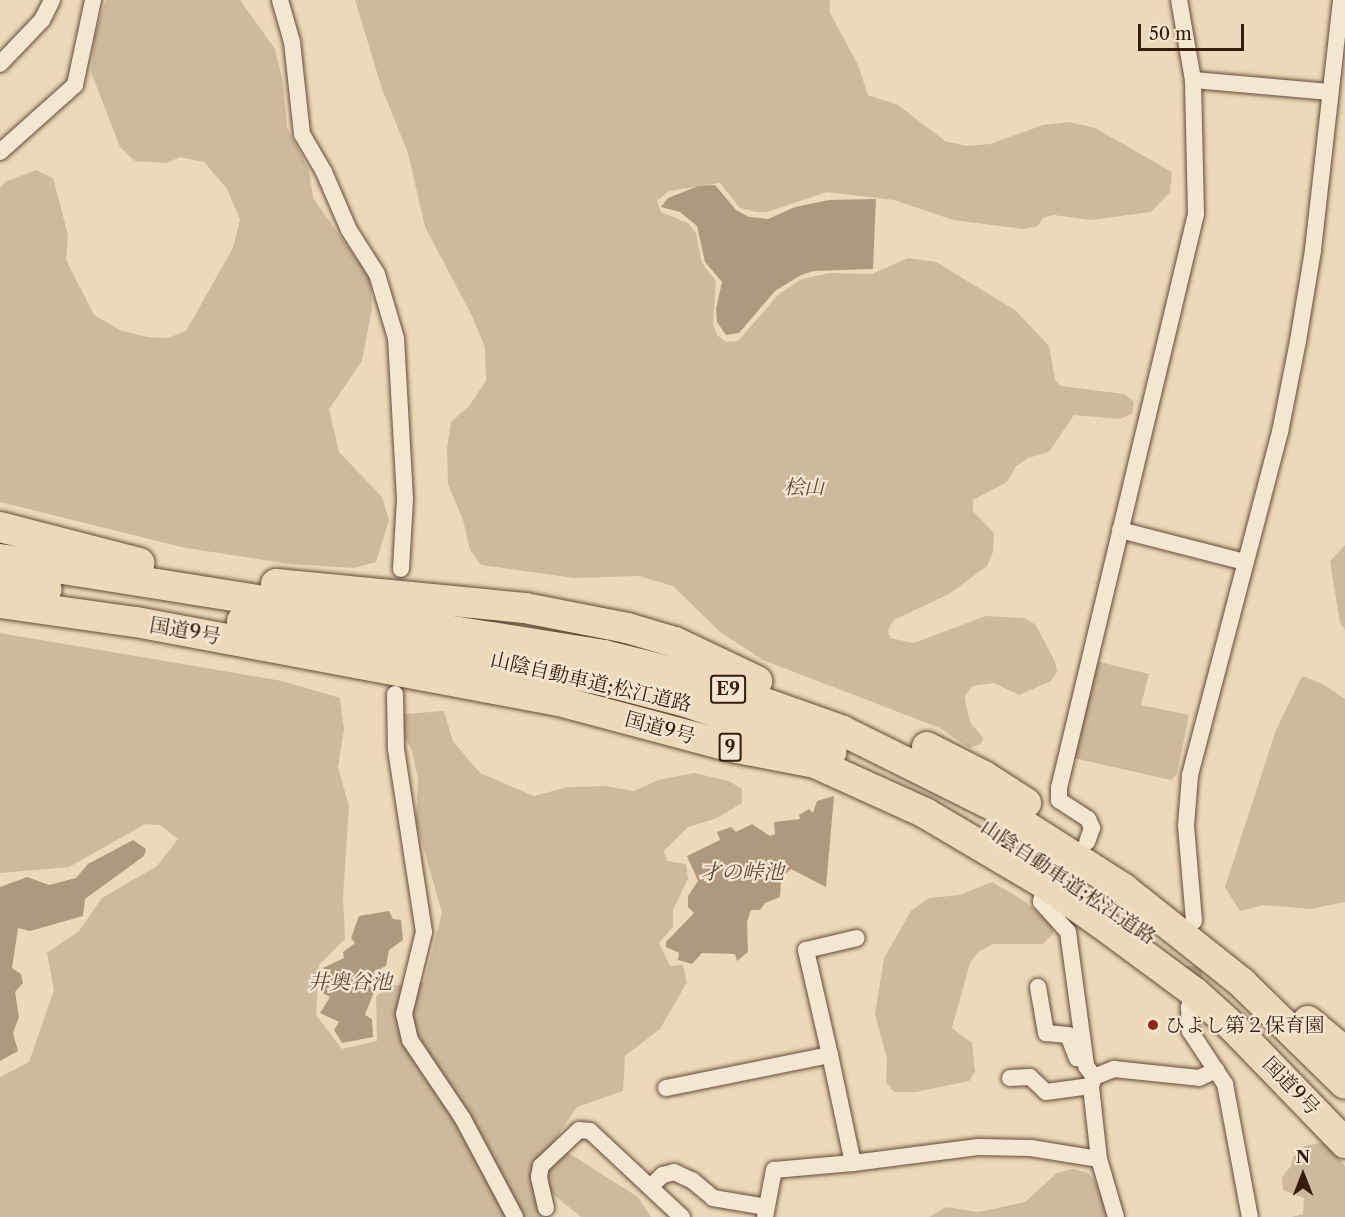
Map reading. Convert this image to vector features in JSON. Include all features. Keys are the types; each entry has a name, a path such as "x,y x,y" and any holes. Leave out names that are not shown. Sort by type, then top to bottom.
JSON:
{"highway":[{"path":"0,527 92,553 251,582 525,608 627,628 675,642 751,679"},
{"name":"山陰自動車道;松江道路","path":"0,560 201,604 601,680 760,725 914,788 1050,865 1173,953 1279,1047 1345,1118"},
{"name":"山陰自動車道;松江道路","path":"0,582 201,604 604,655 688,676 843,731 996,807 1124,889 1242,983 1345,1084"},
{"name":"国道9号","path":"0,603 136,622 559,701 732,747 814,764 925,813 1045,884 1194,992 1284,1076 1345,1143"},
{"path":"201,604 535,624 662,652 751,679 852,714 984,776 1087,842 1194,921 1345,1052"},
{"path":"201,604 500,673 666,716 814,764"}],"street":[{"path":"0,64 42,20 52,0"},
{"path":"0,152 75,85 93,0"},
{"path":"280,0 292,42 302,134 324,172 349,230 377,274 396,338 405,499 401,569"},
{"path":"1087,842 1092,828 1088,819 1059,800 1059,788 1196,214 1193,80 1179,0"},
{"path":"1194,921 1186,826 1190,775 1280,432 1298,341 1335,86 1341,0"},
{"path":"1193,80 1335,86"},
{"path":"1119,530 1245,562"},
{"path":"394,694 396,749 424,933 404,1014 410,1040 463,1119 515,1217"},
{"path":"1045,884 1041,902 1068,932 1090,1076 1099,1159 1116,1217"},
{"path":"853,1163 806,950 856,938"},
{"path":"1038,987 1046,1033 1068,1035 1077,1059 1090,1076"},
{"path":"1194,992 1189,1007 1190,1031 1216,1070 1227,1096 1250,1217"},
{"path":"666,1088 830,1055"},
{"path":"1010,1078 1030,1077 1046,1092 1114,1069 1199,1078 1216,1070"},
{"path":"546,1208 539,1177 541,1166 579,1131 590,1131 682,1217"},
{"path":"650,1187 674,1172 693,1181 713,1197 765,1212 774,1170 853,1163 978,1147 1031,1148 1099,1159"}],"green space":[{"path":"106,0 240,0 275,49 283,82 287,128 309,170 313,198 370,278 372,308 362,361 329,409 339,452 382,497 389,520 376,562 354,568 290,564 186,548 0,502 0,188 5,182 36,170 53,178 68,235 66,260 94,315 122,331 147,337 168,338 186,331 233,248 240,219 227,189 204,162 180,157 167,163 135,161 120,147 91,72 95,35"},
{"name":"桧山","path":"355,0 830,0 830,13 858,65 868,95 898,105 945,141 966,146 990,144 1043,125 1069,122 1095,128 1172,172 1170,192 1151,212 1091,220 1053,215 1043,218 1038,226 1023,229 953,220 894,200 827,192 767,212 756,212 740,208 720,183 669,191 657,201 661,212 688,223 696,233 702,263 716,281 713,324 717,335 726,342 738,341 779,294 802,279 830,273 872,274 908,258 936,262 1015,310 1049,346 1055,380 1061,386 1124,394 1134,402 1132,414 1120,419 1074,415 1049,452 1028,458 1016,466 1007,482 973,500 973,511 994,533 993,552 987,566 949,594 894,620 888,630 890,638 914,643 986,616 1024,618 1036,625 1055,662 1057,672 1051,681 1019,695 994,683 972,686 965,696 966,705 970,722 983,738 981,744 969,748 940,728 763,660 719,631 673,586 639,576 574,578 481,565 470,550 463,520 448,484 447,449 451,422 469,406 486,381 485,348 472,316 425,227 408,153 382,89"},
{"path":"1345,545 1345,630 1340,623 1330,561"},
{"path":"0,633 282,681 340,698 344,730 338,767 349,806 343,896 345,939 319,965 316,1015 342,1049 377,1041 376,996 390,986 424,982 442,913 416,821 418,779 412,751 400,726 404,714 444,711 453,741 480,773 534,796 568,787 606,786 634,791 658,780 694,773 729,781 742,789 742,803 717,818 688,827 664,851 667,861 686,864 688,879 673,910 673,927 659,943 670,966 683,965 687,982 660,1029 625,1056 623,1091 577,1107 553,1143 638,1197 651,1217 581,1217 549,1191 550,1217 0,1217 0,1077 29,1062 54,990 47,953 79,931 102,898 157,866 178,839 160,825 145,824 69,867 0,873"},
{"path":"1096,661 1149,674 1141,705 1189,715 1177,774 1171,780 1073,758"},
{"path":"1302,676 1323,684 1345,699 1345,902 1311,909 1263,905 1240,911 1225,887 1276,730"},
{"path":"992,882 1023,900 1052,925 1053,933 1043,944 993,944 978,952 970,963 952,1028 972,1043 975,1072 969,1081 916,1092 894,1092 886,1082 887,1059 875,1014 884,958 911,911 929,898 960,895"},
{"path":"1325,1142 1345,1166 1345,1217 1291,1217 1303,1214 1304,1198 1283,1190 1282,1177 1291,1166 1293,1156 1302,1154 1304,1146"},
{"path":"1073,1169 1088,1173 1097,1184 1108,1217 929,1217 946,1207 979,1212 1025,1202 1057,1173"}],"water":[{"path":"715,185 736,210 749,217 768,219 795,207 829,200 876,199 873,269 814,271 801,275 775,291 739,333 726,335 717,322 716,309 722,282 705,262 697,226 680,212 661,207 668,198 698,186"},
{"name":"才の峠池","path":"834,796 826,887 791,869 781,878 780,897 765,903 760,910 751,910 747,922 748,952 737,961 735,954 702,953 692,964 678,960 679,953 666,947 666,942 694,913 688,907 688,896 698,881 687,856 720,840 717,832 731,827 736,832 752,824 770,836 775,834 774,822 800,819 799,815 809,809 813,813 817,801"},
{"path":"133,840 146,849 144,856 85,899 83,916 30,931 18,928 12,968 21,974 23,983 15,992 19,1017 13,1033 18,1051 0,1061 0,887 27,877 49,885 76,878 88,864"},
{"name":"井奥谷池","path":"389,911 393,919 401,920 403,940 389,950 386,966 374,972 375,989 365,1015 372,1019 373,1037 342,1043 334,1030 339,1022 320,1013 330,997 323,993 328,975 323,968 344,958 343,952 355,943 351,938 359,916"}],"tunnel":[{"path":"1045,884 1078,851"},
{"path":"1194,942 1194,992"}],"place":[{"name":"ひよし第２保育園","path":"1153,1025"}]}
